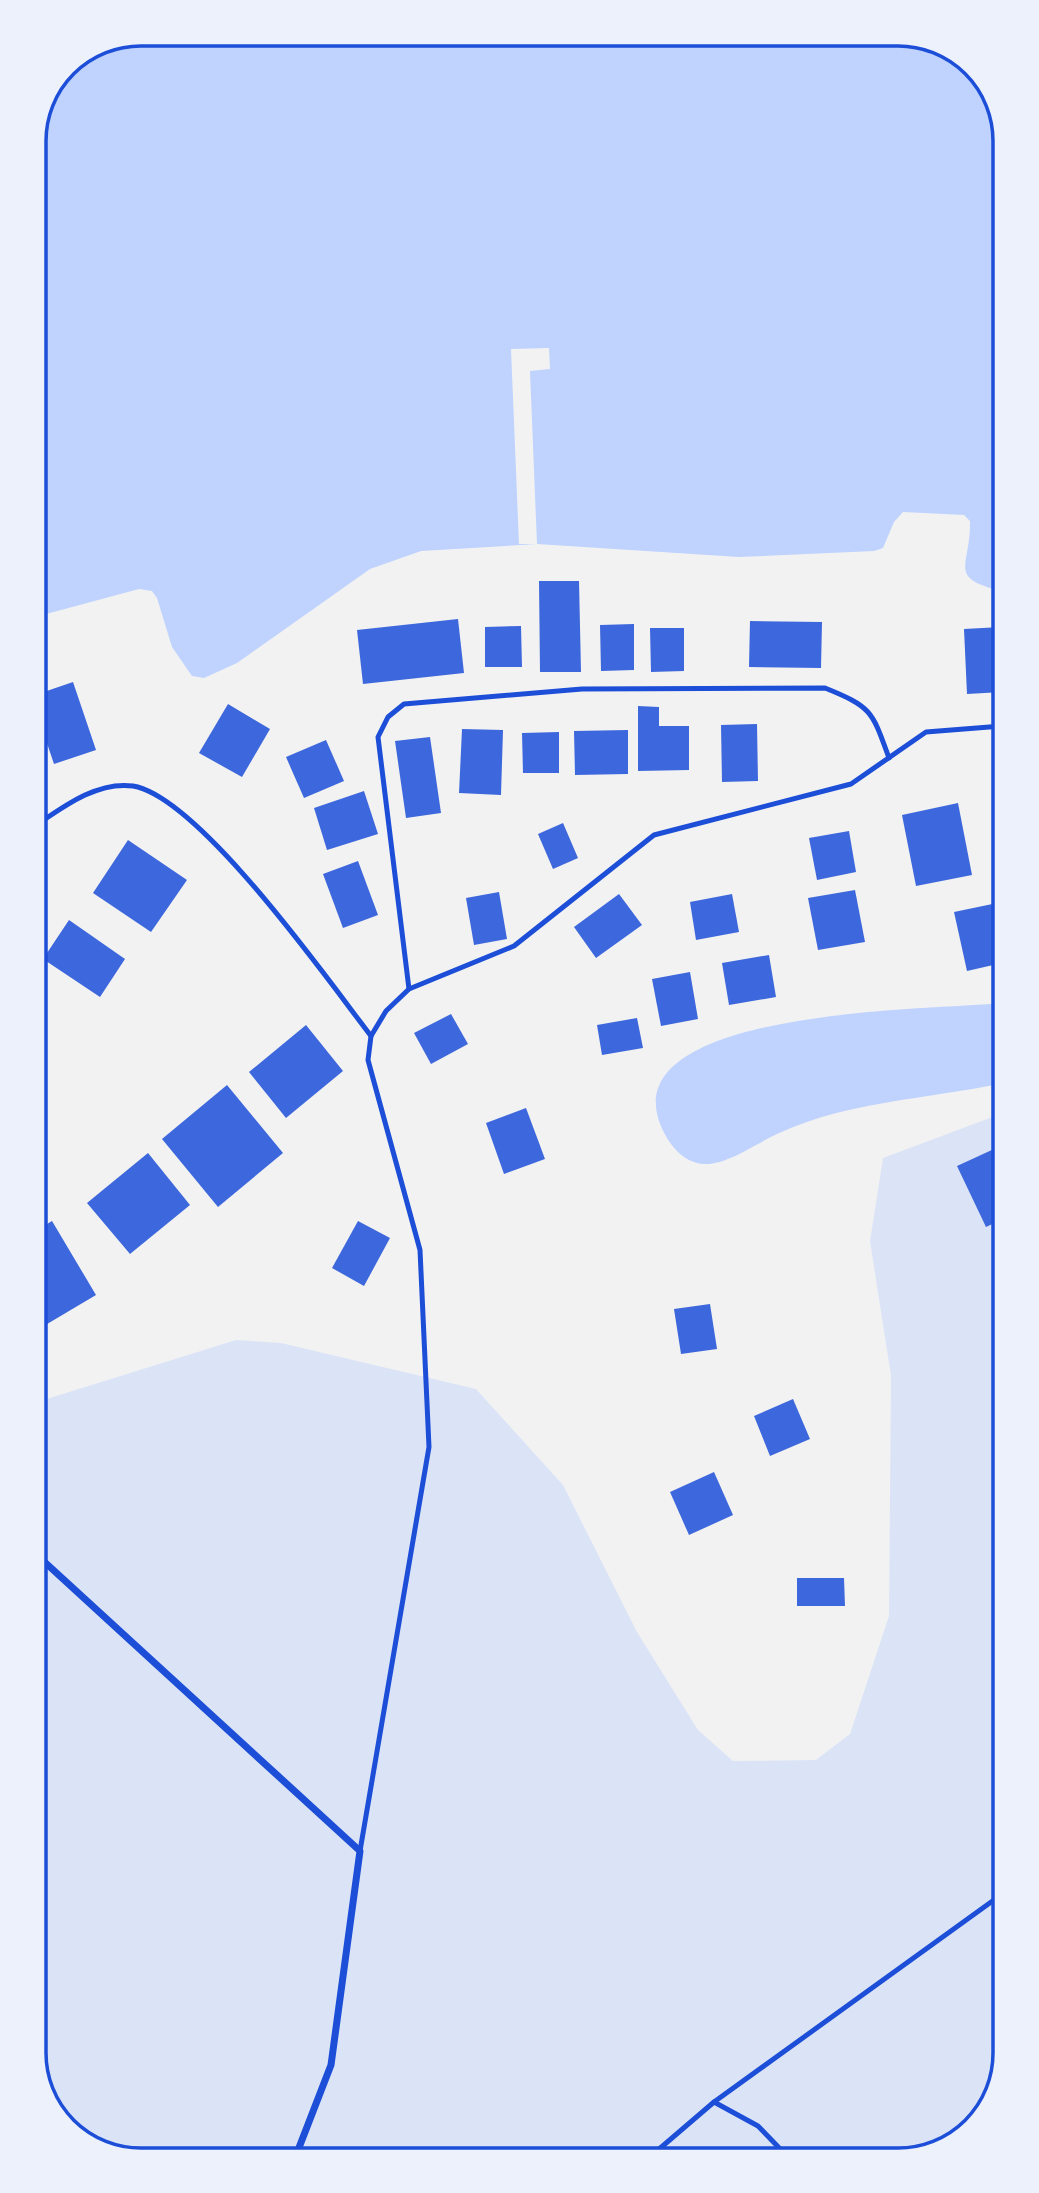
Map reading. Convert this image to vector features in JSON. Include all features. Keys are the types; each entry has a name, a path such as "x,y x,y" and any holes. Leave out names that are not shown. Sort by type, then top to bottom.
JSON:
{"street":[{"path":"46,1563 360,1851 331,2065 299,2147"}],"lane":[{"path":"409,989 379,737 388,717 404,704 582,689 825,688 852,699 873,716 888,758"},
{"path":"360,1851 429,1447 420,1250 368,1060 371,1036 386,1011 409,989 514,946 654,835 851,784 926,732 993,727"},
{"path":"46,819 67,804 100,789 133,786 174,805 270,904 371,1036"},
{"path":"661,2148 714,2102 993,1901"},
{"path":"714,2102 758,2126 779,2148"}],"shaded area":[{"path":"993,1117 993,2053 992,2071 984,2095 966,2120 935,2140 899,2148 134,2147 122,2146 93,2135 73,2120 53,2089 47,2071 46,2053 46,1399 236,1340 281,1343 476,1389 563,1485 637,1632 698,1730 733,1761 816,1760 850,1734 889,1616 891,1376 870,1241 883,1158"}],"water":[{"path":"140,46 905,46 941,55 961,69 978,88 992,122 993,140 993,589 973,581 967,575 965,568 970,521 964,515 903,512 894,522 883,548 874,551 739,557 537,544 421,551 370,569 237,663 204,678 192,676 172,647 157,598 152,591 139,589 46,614 46,134 47,122 61,88 73,73 88,61 122,47"},
{"path":"993,1004 993,1085 833,1114 777,1134 732,1157 713,1163 704,1164 687,1159 667,1138 657,1095 678,1062 723,1039 783,1024 914,1008"}],"pier":[{"path":"549,348 550,369 530,371 537,544 519,544 511,349"}],"building":[{"path":"539,581 579,581 581,672 540,672"},
{"path":"458,619 464,673 363,684 357,630"},
{"path":"750,621 822,622 821,668 749,667"},
{"path":"634,624 634,670 601,671 600,625"},
{"path":"521,626 522,667 485,667 485,627"},
{"path":"993,627 993,693 967,694 964,629"},
{"path":"650,628 684,628 684,671 651,672"},
{"path":"73,682 96,750 54,764 46,740 46,691"},
{"path":"228,704 270,729 242,777 199,753"},
{"path":"638,706 659,707 659,726 689,726 689,770 638,771"},
{"path":"757,724 758,781 722,782 721,725"},
{"path":"462,729 503,730 501,795 459,793"},
{"path":"628,730 628,774 575,775 574,731"},
{"path":"559,732 559,773 523,773 522,733"},
{"path":"430,737 441,813 406,818 395,741"},
{"path":"326,740 344,781 304,798 286,757"},
{"path":"364,791 378,834 327,850 314,808"},
{"path":"958,803 972,875 916,886 902,815"},
{"path":"563,823 578,858 553,869 538,834"},
{"path":"849,831 856,872 817,880 809,838"},
{"path":"128,840 187,880 151,932 93,893"},
{"path":"358,861 378,915 343,928 323,874"},
{"path":"855,890 865,942 818,950 808,898"},
{"path":"499,892 507,939 474,945 466,898"},
{"path":"619,894 642,925 596,958 574,927"},
{"path":"732,894 739,932 696,940 690,902"},
{"path":"993,904 993,965 967,971 954,912"},
{"path":"69,920 125,959 100,997 46,961 46,954"},
{"path":"769,955 776,997 729,1005 722,963"},
{"path":"690,972 698,1019 661,1026 652,979"},
{"path":"451,1014 468,1044 431,1064 414,1033"},
{"path":"637,1018 643,1048 602,1055 597,1025"},
{"path":"306,1025 343,1071 286,1118 249,1072"},
{"path":"227,1085 283,1153 218,1207 162,1139"},
{"path":"526,1108 545,1159 504,1174 486,1123"},
{"path":"993,1149 993,1224 986,1227 957,1166"},
{"path":"148,1153 190,1205 130,1254 87,1203"},
{"path":"52,1221 96,1295 46,1325 46,1225"},
{"path":"358,1221 390,1238 364,1286 332,1268"},
{"path":"710,1304 717,1349 681,1354 674,1309"},
{"path":"793,1399 810,1439 770,1456 754,1416"},
{"path":"714,1472 733,1515 689,1535 670,1492"},
{"path":"797,1578 844,1578 845,1606 797,1606"}]}
